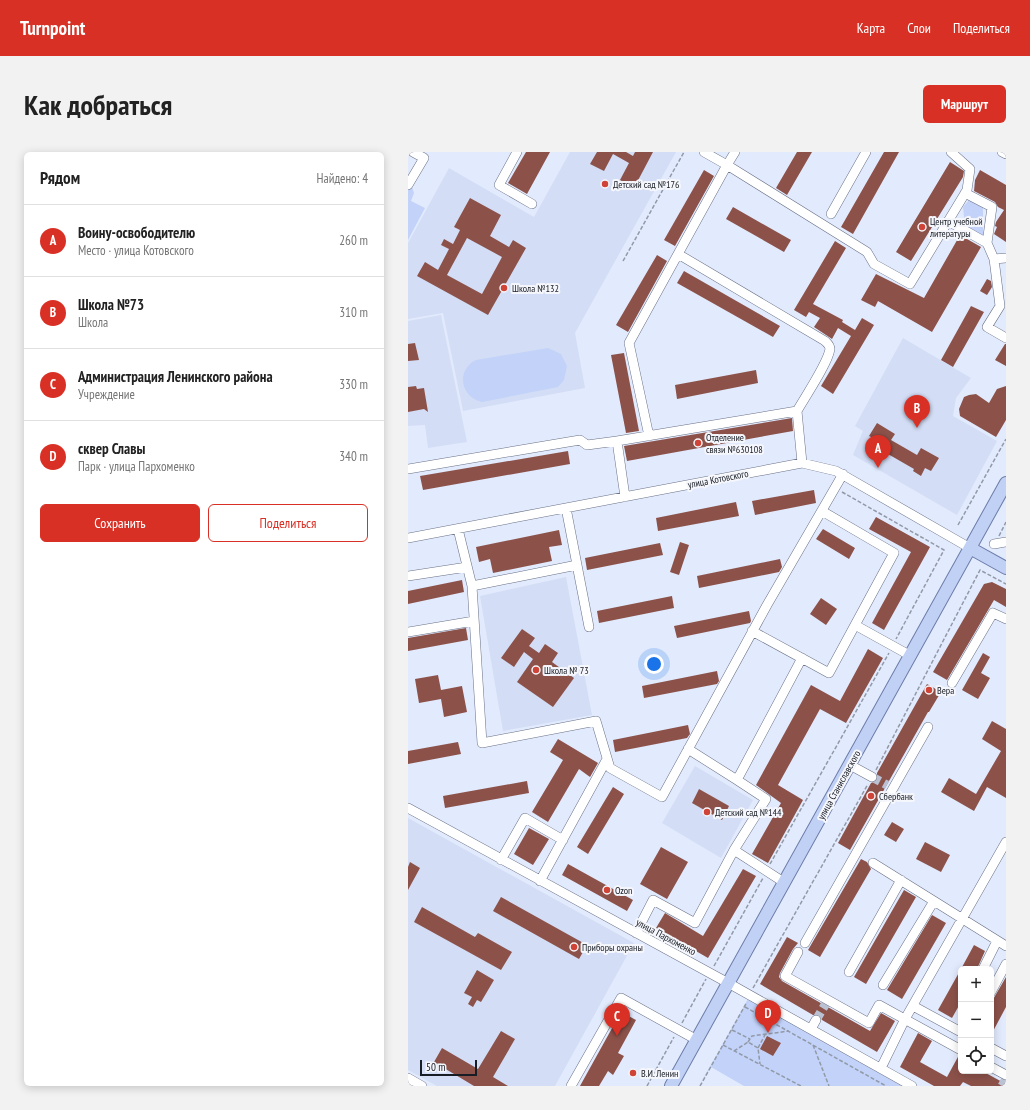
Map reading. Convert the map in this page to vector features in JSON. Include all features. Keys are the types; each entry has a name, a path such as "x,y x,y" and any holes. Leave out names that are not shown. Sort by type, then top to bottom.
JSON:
{"main road":[{"name":"улица Станиславского","path":"671,1086 730,984 1006,482"},
{"name":"улица Котовского","path":"970,548 1006,568"}],"street":[{"path":"408,185 424,158 414,152"},
{"path":"517,152 499,185 532,204"},
{"path":"704,152 728,165 867,252 874,264 910,284 965,193 970,169 951,152"},
{"path":"649,436 628,343 735,152"},
{"path":"831,214 866,152"},
{"path":"1002,152 1006,154"},
{"path":"965,193 992,207 987,243 994,259 1000,306 987,327 1006,338"},
{"path":"948,221 987,243"},
{"path":"678,254 787,317 825,341 829,346 825,363 797,411 802,463"},
{"path":"994,259 1006,258"},
{"path":"408,469 580,440 587,445 617,442 797,411"},
{"path":"617,442 625,497"},
{"name":"улица Котовского","path":"408,538 802,463 843,474 970,548"},
{"path":"458,528 472,586 482,743 596,721 610,768 662,797 752,631 843,474"},
{"path":"566,508 589,627"},
{"path":"752,631 830,673 894,553 822,511"},
{"path":"994,544 1006,542"},
{"path":"472,586 577,565"},
{"path":"408,576 467,567"},
{"path":"952,683 993,613 1006,619"},
{"path":"408,632 474,621"},
{"path":"856,625 911,656"},
{"path":"737,780 802,658"},
{"path":"805,943 891,787 928,726"},
{"path":"636,933 654,900 695,923 734,850 766,799 688,749"},
{"path":"540,881 607,759"},
{"path":"850,765 872,777"},
{"name":"улица Пархоменко","path":"408,808 812,1029 912,1086"},
{"path":"501,860 525,818 563,840"},
{"path":"881,1068 905,1019 1006,842"},
{"path":"734,850 785,883"},
{"path":"874,863 962,920 1006,946"},
{"path":"849,972 901,880"},
{"path":"883,985 934,901"},
{"path":"984,966 997,941"},
{"path":"798,952 785,976 868,1023 879,1005 958,1048"},
{"path":"994,986 1006,964"},
{"path":"571,1086 621,998 697,1040"},
{"path":"913,1006 958,1030"},
{"path":"812,1029 816,1020"},
{"path":"994,1049 1006,1055"},
{"path":"994,1069 1006,1075"},
{"path":"408,1078 422,1086"}],"path":[{"path":"623,261 684,152"},
{"path":"958,525 1006,439"},
{"path":"646,1086 893,646 944,550 835,488"},
{"path":"994,544 1006,522"},
{"path":"700,1086 751,996"},
{"path":"744,1007 885,1086"},
{"path":"732,1030 750,1039"},
{"path":"734,1051 748,1042 752,1036 789,1031"},
{"path":"760,1064 758,1048 765,1034"},
{"path":"748,1042 758,1048"},
{"path":"723,1045 801,1086"},
{"path":"813,1045 829,1086"}],"shaded area":[{"name":"Школа №132","path":"570,152 676,152 575,333 585,388 463,411 443,313 408,319 408,243 449,168 534,217"},
{"path":"412,187 414,193 411,201 425,208 408,240 408,188"},
{"path":"969,200 983,207 983,236 965,226 963,207"},
{"path":"441,315 467,442 428,448 425,425 408,426 408,321"},
{"path":"903,338 971,378 956,398 953,416 997,441 957,515 853,455 863,431 855,426"},
{"path":"548,348 561,354 567,366 564,380 558,387 482,402 469,395 465,389 463,376 465,370 476,360"},
{"path":"566,577 592,715 503,731 480,596"},
{"name":"Детский сад №144","path":"695,766 753,800 721,858 662,823"},
{"path":"408,818 634,943 555,1086 437,1086 408,1070"},
{"path":"748,999 902,1086 744,1086 711,1067 699,1086"}],"building":[{"path":"526,152 550,152 527,194 508,183"},
{"path":"597,152 626,152 633,156 635,152 653,152 634,188 620,180 629,163 613,154 604,171 590,164"},
{"path":"797,152 812,152 787,195 776,188"},
{"path":"884,152 899,152 853,234 841,227"},
{"path":"950,162 964,171 963,177 911,261 896,252"},
{"path":"704,170 714,176 675,246 664,240"},
{"path":"980,170 1006,185 1006,242 994,234 997,227 995,226 996,222 1004,210 998,207 995,202 974,191 975,180"},
{"path":"470,198 501,215 490,236 509,247 513,240 526,248 488,315 417,276 425,262 438,270 449,249 441,245 444,239 453,244 460,230 454,227","holes":["467,238 502,257 482,294 447,275"]},
{"path":"733,207 791,240 784,252 726,219"},
{"path":"960,235 981,247 932,332 878,301 875,307 861,300 876,274 924,298"},
{"path":"835,241 846,248 813,304 843,320 842,322 855,330 862,318 874,325 833,394 821,386 851,336 838,328 832,339 814,327 820,318 809,312 806,317 794,310"},
{"path":"657,255 667,261 628,332 616,325"},
{"path":"684,271 780,326 773,337 677,283"},
{"path":"987,279 991,281 992,287 987,295 980,291"},
{"path":"971,306 984,312 953,367 941,360"},
{"path":"415,343 419,360 408,361 408,344"},
{"path":"1006,344 1006,366 995,360"},
{"path":"624,353 639,431 626,433 611,355"},
{"path":"756,370 758,383 677,399 675,385"},
{"path":"416,386 417,389 424,388 428,412 424,409 408,412 408,387"},
{"path":"1006,386 1006,420 996,437 960,416 959,409 964,397 976,394 989,403 997,389"},
{"path":"792,418 793,431 627,461 624,446"},
{"path":"877,423 895,434 891,440 917,455 921,448 939,458 931,471 925,468 921,476 913,471 914,469 881,450 879,452 870,447 875,439 869,436"},
{"path":"568,451 570,464 423,490 420,476"},
{"path":"814,490 816,503 755,515 752,501"},
{"path":"736,502 739,516 658,531 656,518"},
{"path":"876,517 930,547 884,630 872,623 911,552 869,529"},
{"path":"823,529 855,548 849,559 816,539"},
{"path":"559,530 562,545 549,547 552,561 493,573 490,559 479,562 476,547"},
{"path":"680,542 689,545 679,575 670,572"},
{"path":"660,543 663,555 587,570 585,558"},
{"path":"780,559 782,567 779,572 699,588 697,576"},
{"path":"462,580 464,592 408,604 408,591"},
{"path":"992,582 1006,589 1006,607 994,600 947,680 933,672 984,584"},
{"path":"672,596 674,608 599,623 597,611"},
{"path":"821,598 837,609 826,625 810,614"},
{"path":"749,611 750,623 677,638 674,626"},
{"path":"466,628 468,640 408,651 408,638"},
{"name":"Школа № 73","path":"522,629 535,638 529,646 539,653 545,644 558,653 552,662 574,678 553,707 517,682 533,659 524,652 514,667 501,658"},
{"path":"868,649 883,658 846,723 820,709 778,785 803,800 768,863 752,854 781,803 756,785 811,685 840,701"},
{"path":"983,653 990,657 981,673 990,678 978,699 962,690"},
{"path":"717,671 719,681 717,684 644,698 642,686"},
{"path":"438,675 441,690 462,686 467,712 444,717 441,699 419,703 415,679"},
{"path":"927,684 941,692 928,712 850,850 838,843 871,783 877,780 877,773"},
{"path":"992,721 1006,729 1006,798 987,787 974,811 941,792 949,778 976,794 1001,751 982,739"},
{"path":"688,725 690,734 687,738 615,752 613,740"},
{"path":"558,739 598,763 590,777 579,769 548,822 532,812 563,760 550,752"},
{"path":"458,742 461,754 408,764 408,751"},
{"path":"527,781 529,793 445,808 443,796"},
{"path":"613,787 624,794 588,854 577,847"},
{"path":"699,789 729,806 722,820 692,803"},
{"path":"892,822 904,829 896,842 884,835"},
{"path":"529,828 549,839 533,865 514,854"},
{"path":"925,842 950,855 941,872 916,859"},
{"path":"661,847 688,862 667,899 640,884"},
{"path":"861,859 867,862 871,869 820,957 808,950"},
{"path":"410,862 420,868 408,890 408,867"},
{"path":"568,864 633,900 627,911 562,875"},
{"path":"743,869 756,876 708,958 656,928 665,913 703,936"},
{"path":"904,890 916,897 866,984 854,977"},
{"path":"501,897 587,945 579,959 493,911"},
{"path":"422,907 475,937 478,933 512,952 501,970 414,922"},
{"path":"932,915 946,923 902,999 887,990"},
{"path":"787,937 798,943 793,949 780,973 779,977 782,981 870,1031 881,1013 895,1021 877,1052 822,1020 819,1015 813,1015 760,984"},
{"path":"974,945 985,951 978,966 963,966"},
{"path":"477,970 494,980 481,1002 477,1000 473,1007 468,1004 472,997 464,993"},
{"path":"958,974 958,1007 952,1018 938,1010"},
{"path":"1006,977 1006,1007 994,1029 994,1002 994,998"},
{"path":"621,1012 636,1020 618,1053 624,1056 613,1075 608,1071 599,1086 580,1086"},
{"path":"501,1031 515,1039 493,1077 508,1086 474,1086 434,1062 442,1048 478,1069"},
{"path":"918,1033 932,1041 920,1062 947,1077 958,1057 958,1074 988,1074 1006,1084 1006,1086 971,1086 963,1082 960,1086 934,1086 900,1067"},
{"path":"767,1036 781,1043 773,1056 760,1049"}],"tunnel":[{"path":"872,777 887,785"},
{"path":"816,1020 828,1000"},
{"path":"1002,1086 1006,1079"}],"place":[{"name":"Детский сад №176","path":"605,184"},
{"name":"Центр учебной литературы","path":"922,227"},
{"name":"Школа №132","path":"504,288"},
{"name":"Школа №73","path":"917,428"},
{"name":"Отделение связи №630108","path":"698,443"},
{"name":"Воину-освободителю","path":"878,468"},
{"name":"Школа № 73","path":"536,670"},
{"name":"Вера","path":"929,690"},
{"name":"Сбербанк","path":"871,796"},
{"name":"Детский сад №144","path":"707,812"},
{"name":"Ozon","path":"607,890"},
{"name":"Приборы охраны","path":"574,947"},
{"name":"сквер Славы","path":"768,1033"},
{"name":"Администрация Ленинского района","path":"617,1036"},
{"name":"В.И. Ленин","path":"633,1073"}]}
